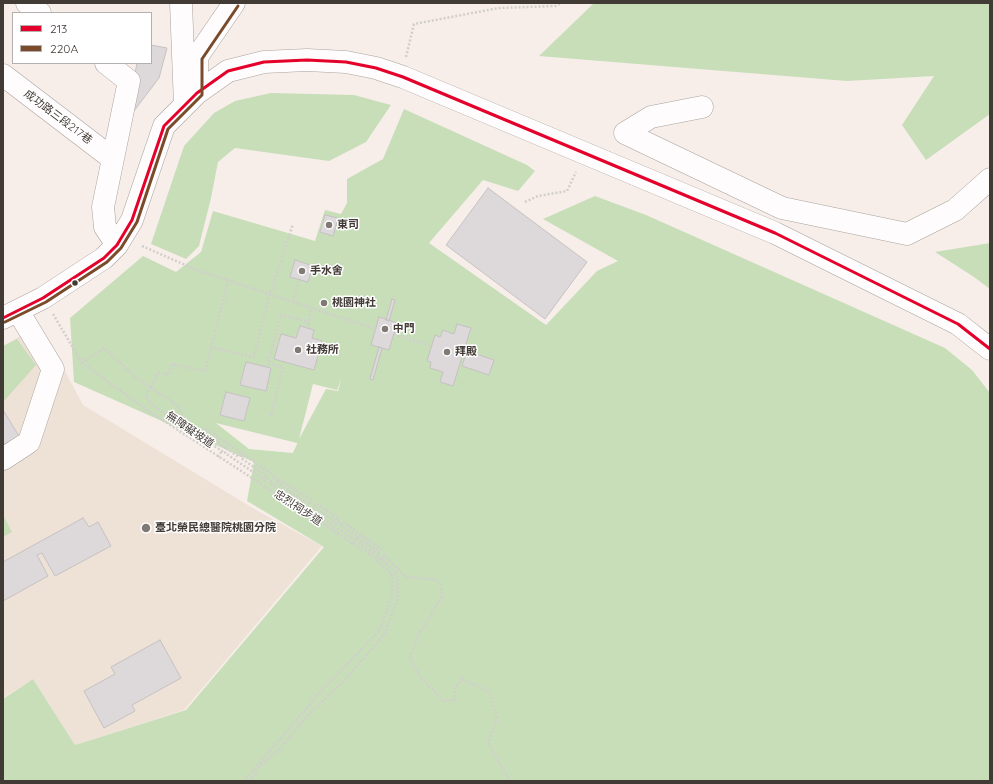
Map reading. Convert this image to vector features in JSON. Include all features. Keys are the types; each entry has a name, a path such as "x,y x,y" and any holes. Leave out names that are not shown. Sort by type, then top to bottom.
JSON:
{"street":[{"path":"27,3 39,12"},
{"path":"182,3 191,99"},
{"path":"191,99 197,57 234,3"},
{"path":"3,459 29,442 53,369 10,314 43,298 104,258 117,245 132,220 164,126 191,99 228,71 264,62 307,60 346,62 376,68 403,77 776,233 958,324 990,349"},
{"path":"107,64 129,81 103,207 105,227 117,245"},
{"name":"成功路三段217巷","path":"3,75 114,159"},
{"path":"702,107 651,117 625,133 782,208 907,234 955,210 990,179"},
{"path":"776,233 782,208"}],"path":[{"path":"403,77 414,24 499,8 556,6 561,3"},
{"path":"525,202 538,196 567,191 584,153"},
{"path":"210,347 254,357 270,294 293,224"},
{"path":"142,246 194,269 228,281 376,328"},
{"path":"292,302 299,279"},
{"path":"43,298 82,363 104,348 140,381 151,387 159,372 168,375 172,364 205,371 228,281"},
{"path":"307,328 312,308"},
{"path":"271,416 283,367 268,364 281,315 309,322"},
{"path":"394,334 432,346"},
{"name":"忠烈祠步道","path":"82,363 178,431 353,544 376,560 393,576 392,596 379,631 321,691 244,781"},
{"name":"無障礙坡道","path":"178,431 184,419 179,408 151,387 146,396 152,405 222,451 225,447 202,432 205,428 241,453 239,457 227,449 225,453 265,480 268,477 240,458 243,454 274,476 270,483 302,504"},
{"path":"218,456 222,451"},
{"path":"299,509 304,501 276,482 278,479 311,500 306,508 331,524 334,520 314,506 316,503 339,519 334,527 356,540"},
{"path":"248,781 256,775 260,766 280,749 307,716 342,683 384,635 398,598 397,574 377,555 381,549 365,538 363,541 376,550 374,553 359,543 363,536 343,522 340,525 358,537 353,544"},
{"path":"376,560 384,555 406,577 434,578 441,585 442,597 419,634 410,657 418,674 442,700 455,700 454,688 463,679 489,692 498,718 488,743 505,773 512,781"},
{"path":"392,596 398,598"}],"shaded area":[{"name":"臺北榮民總醫院桃園分院","path":"40,325 83,405 256,510 322,546 184,710 75,745 33,679 3,698 3,346"}],"green space":[{"path":"594,3 990,3 990,114 926,160 902,125 934,76 847,81 539,56"},
{"path":"271,93 354,95 391,105 366,142 329,161 235,148 218,162 199,246 186,259 151,244 184,146 214,113 235,101"},
{"path":"404,109 527,165 535,171 518,191 483,180 429,243 546,325 597,271 618,261 543,219 595,196 646,215 945,348 972,370 990,393 990,781 3,781 3,699 33,679 75,745 186,710 324,547 247,501 254,462 74,382 70,318 143,256 176,272 201,252 213,211 315,241 325,210 341,214 347,203 347,179 383,159","holes":["341,379 338,391 326,389 299,439 313,384 337,390","216,423 297,443 297,444 293,453 249,449"]},
{"path":"990,243 990,289 935,252"},
{"path":"17,339 36,365 3,402 3,346"},
{"path":"3,515 12,532 3,537"}],"building":[{"path":"152,45 167,48 159,78 134,111 134,79 137,64 152,64"},
{"path":"488,188 587,262 545,319 446,245"},
{"name":"東司","path":"325,215 338,218 333,236 320,232"},
{"name":"手水舍","path":"295,260 313,266 308,282 290,277"},
{"path":"392,299 395,300 389,321 386,320"},
{"name":"中門","path":"379,317 397,323 389,350 371,345"},
{"name":"拜殿","path":"457,324 471,328 453,386 440,382 443,372 430,368 431,362 427,361 435,335 440,337 443,330 454,334"},
{"name":"社務所","path":"300,326 314,330 312,338 322,341 314,370 274,359 281,334 296,338"},
{"path":"379,347 382,348 373,380 370,379"},
{"path":"467,351 494,360 489,375 462,366"},
{"path":"246,362 271,368 266,391 240,385"},
{"path":"226,392 250,398 244,421 220,415"},
{"path":"3,410 19,436 3,445"},
{"path":"83,518 89,527 98,522 111,546 55,576 42,553 37,555 48,576 3,601 3,562"},
{"path":"160,640 181,678 132,705 135,711 104,728 84,691 115,674 111,667"}],"transit line":[{"name":"220A","path":"5,322 46,302 107,262 121,248 137,222 168,129 202,95 202,59 238,6"},
{"name":"213","path":"3,318 43,298 104,258 117,245 132,220 164,126 197,93 228,71 264,62 307,60 346,62 376,68 403,77 775,233 958,324 990,349"}],"place":[{"name":"東司","path":"329,225"},
{"name":"手水舍","path":"302,271"},
{"name":"桃園神社","path":"324,303"},
{"name":"中門","path":"385,329"},
{"name":"社務所","path":"298,350"},
{"name":"拜殿","path":"447,352"},
{"name":"臺北榮民總醫院桃園分院","path":"146,528"}]}
